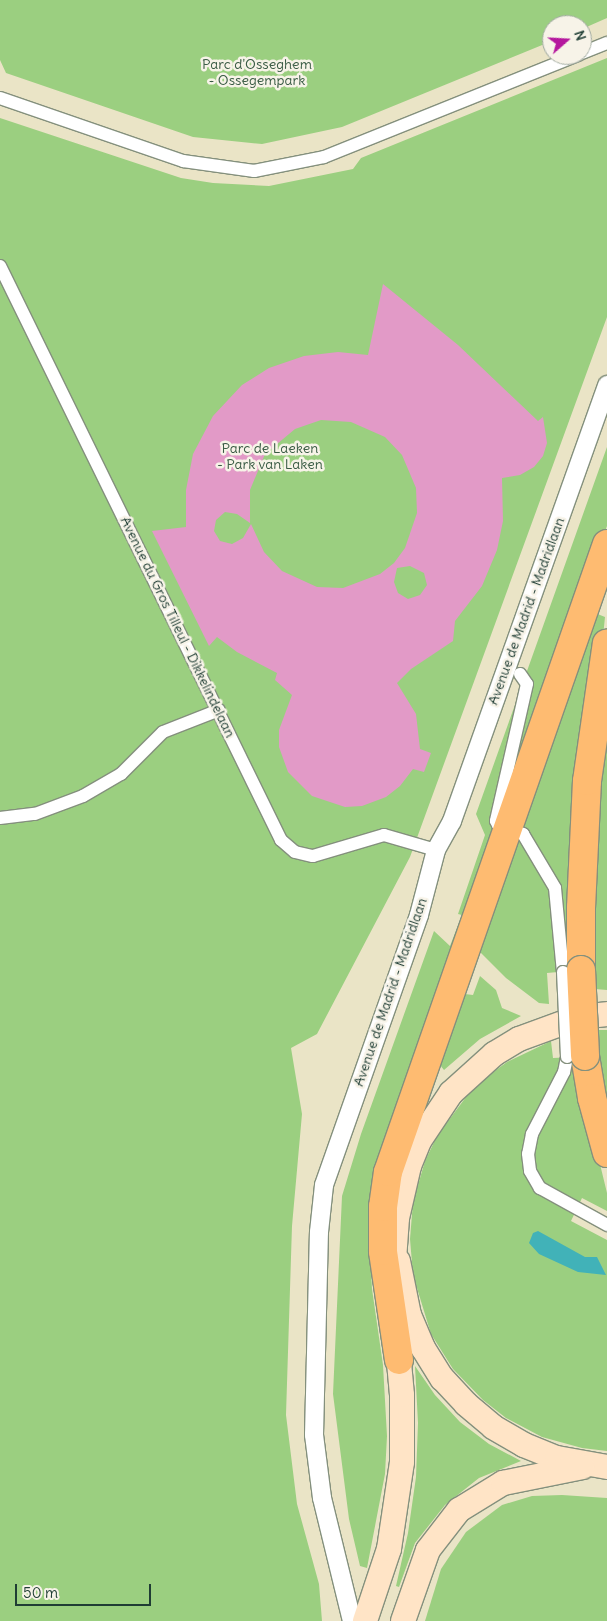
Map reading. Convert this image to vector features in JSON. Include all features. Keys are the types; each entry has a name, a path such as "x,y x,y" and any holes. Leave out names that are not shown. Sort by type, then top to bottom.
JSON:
{"highway":[{"path":"399,1360 383,1251 385,1190 404,1124 429,1061 607,544"},
{"path":"607,643 587,781 581,908 572,971 576,1057 592,1098 607,1153"},
{"path":"419,1141 419,1110 429,1061"}],"main road":[{"path":"365,1621 389,1549 398,1496 403,1429 394,1292 396,1245 402,1192 419,1141 450,1093 494,1054 545,1027 607,1014"},
{"path":"396,1245 400,1280 409,1315 423,1348 454,1391 493,1427 524,1445 557,1458 600,1466"},
{"path":"403,1621 428,1550 459,1510 486,1490 520,1478 600,1466"}],"street":[{"path":"592,49 607,43"},
{"path":"0,98 183,161 254,171 324,157 553,65"},
{"name":"Avenue du Gros Tilleul - Dikkelindelaan","path":"0,266 219,710 277,832 295,852 323,856 384,835 436,850"},
{"name":"Avenue de Madrid - Madridlaan","path":"352,1621 330,1535 314,1435 322,1198 333,1153 423,903 436,850 452,821 607,385"},
{"path":"520,674 527,684 496,820 498,825 523,834 555,888 572,971"},
{"path":"0,818 35,814 83,796 121,774 163,732 219,710"},
{"path":"576,1057 564,1072 532,1134 529,1164 540,1188 576,1210 607,1225"}],"green space":[{"name":"Parc d'Osseghem - Ossegempark","path":"0,0 607,0 607,18 592,25 592,15 542,15 542,45 342,127 262,144 193,137 6,73 0,60"},
{"name":"Parc de Laeken - Park van Laken","path":"607,58 607,317 410,857 317,1034 291,1048 302,1114 292,1226 286,1415 297,1504 319,1584 322,1621 0,1621 0,118 181,178 213,183 269,186 353,169 361,158"},
{"path":"607,447 607,526 570,623 374,1186 369,1236 372,1289 383,1365 387,1436 385,1474 367,1568 360,1566 349,1519 333,1394 342,1196 361,1134 434,931 450,946 462,915 458,914 485,835 476,814"},
{"path":"595,613 605,617 569,971 547,973 549,1004 539,1003 506,978 480,952"},
{"path":"607,725 607,990 595,989 587,962 598,787"},
{"path":"480,976 496,990 502,1008 521,1016 480,1039 444,1070 440,1065 465,994 473,995"},
{"path":"598,1030 607,1030 607,1130 589,1056 599,1055"},
{"path":"551,1041 553,1058 574,1057 607,1193 607,1211 582,1198 571,1221 607,1240 607,1451 582,1448 542,1437 506,1418 483,1400 453,1369 431,1334 413,1275 410,1239 413,1202 425,1161 437,1136 469,1093 488,1076 507,1062"},
{"path":"415,1366 435,1395 460,1422 489,1444 521,1461 479,1478 445,1505 415,1543 399,1587 396,1586 408,1533 416,1477 418,1423"},
{"path":"562,1495 607,1498 607,1621 425,1621 441,1569 466,1532 502,1505 532,1496"}],"water":[{"path":"538,1231 585,1257 597,1257 606,1275 578,1272 539,1254 529,1243 533,1233"}],"building":[{"path":"383,284 458,345 538,421 543,417 547,443 543,456 534,467 520,475 502,478 503,521 497,550 482,586 455,621 453,641 411,669 397,683 416,714 420,749 431,753 424,772 413,769 400,786 386,797 362,806 345,807 312,796 288,772 279,747 279,730 292,695 275,680 277,673 237,652 217,637 209,646 152,531 186,527 186,490 193,454 213,416 242,385 269,368 304,356 338,352 368,355","holes":["321,420 351,422 385,437 402,455 416,488 417,513 405,548 394,563 380,574 343,588 317,587 282,571 264,552 251,524 243,538 232,544 220,541 214,531 216,520 225,512 237,514 250,523 250,490 265,454 295,429","410,566 424,573 427,585 420,595 408,599 398,593 394,582 397,568"]}]}
